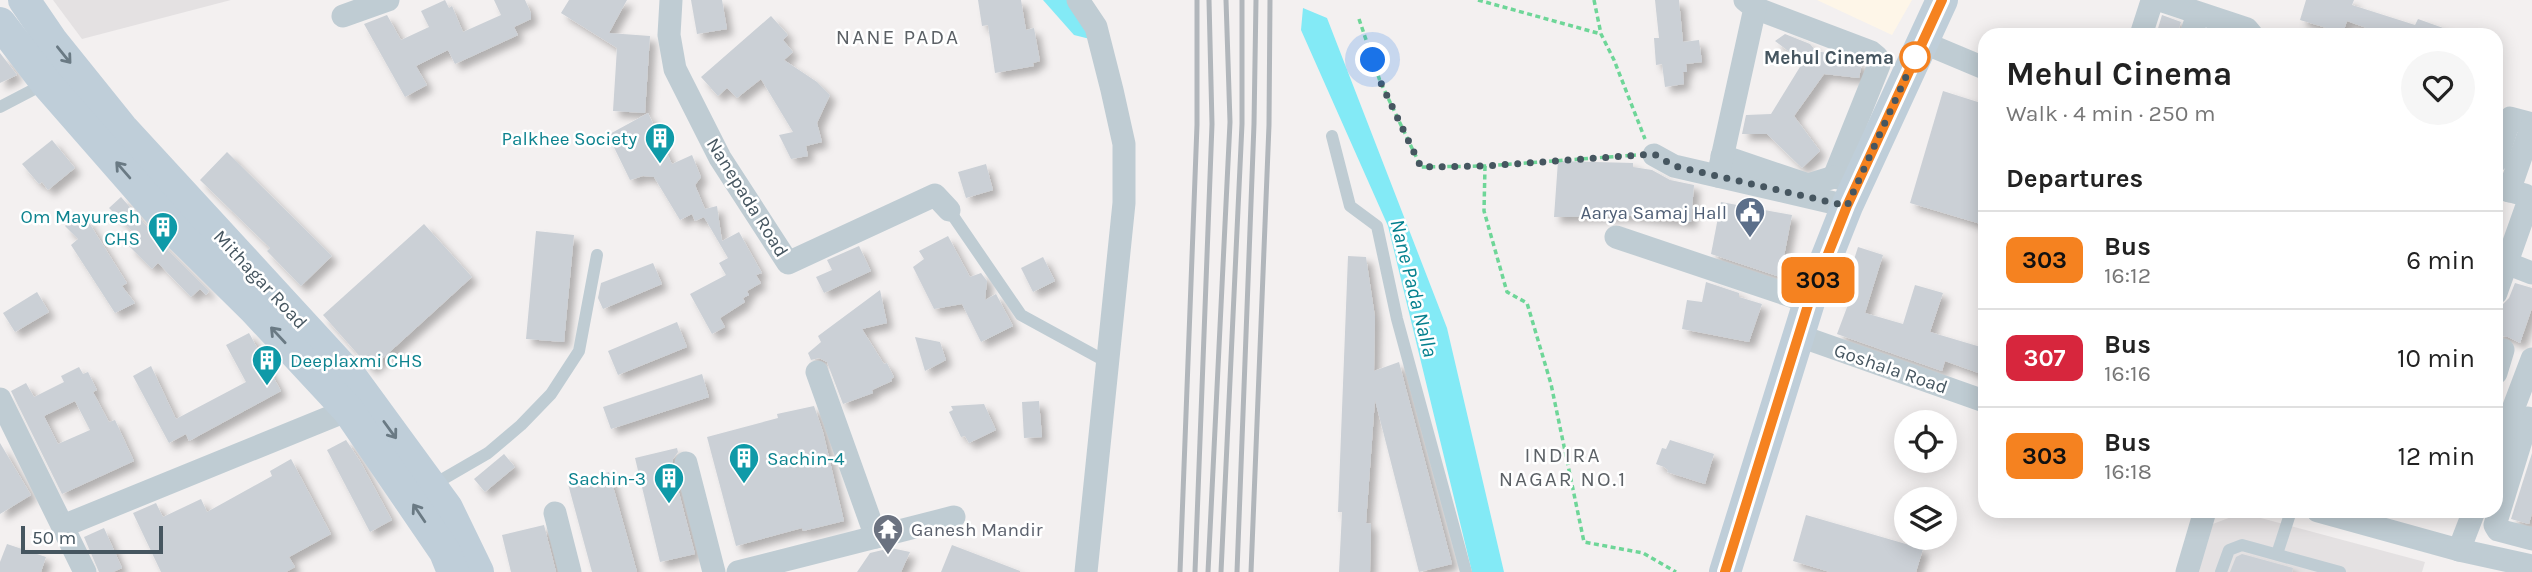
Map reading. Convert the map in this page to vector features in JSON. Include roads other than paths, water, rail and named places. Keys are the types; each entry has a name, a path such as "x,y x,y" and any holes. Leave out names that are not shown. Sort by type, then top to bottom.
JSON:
{"street":[{"name":"Mithagar Road","path":"24,0 52,41 122,128 352,378 357,404 445,552 453,572"},
{"path":"344,16 388,0"},
{"name":"Nanepada Road","path":"671,0 669,35 675,69 719,158 788,263 934,194 949,210"},
{"path":"1078,0 1096,27 1124,144 1124,203 1086,572"},
{"path":"1726,572 1797,335 1846,188 1878,105 1922,42 1942,0"},
{"path":"2143,28 2151,4 2160,0 2203,26 2232,28"},
{"path":"1720,166 1750,4 1871,52 1877,57 1879,65 1878,105"},
{"name":"Mithagar Road","path":"0,23 46,83 180,236 357,404 431,487 447,508 478,572"},
{"path":"1922,42 1978,65"},
{"path":"2503,148 2517,120"},
{"path":"2503,184 2517,120"},
{"path":"1654,155 1674,166 1720,166 1846,188"},
{"path":"1720,166 1808,185 1846,188"},
{"path":"2503,189 2525,195 2529,200 2503,258"},
{"path":"1616,237 1809,302"},
{"path":"2503,263 2532,273"},
{"name":"Goshala Road","path":"1797,335 1978,399"},
{"path":"2503,493 2524,416 2532,359"},
{"path":"817,372 876,537"},
{"path":"0,399 82,570"},
{"path":"63,526 357,404"},
{"path":"2503,444 2524,416"},
{"path":"686,463 714,572"},
{"path":"555,513 570,572"},
{"path":"738,572 954,517"},
{"path":"2187,572 2203,518"},
{"path":"2459,550 2471,518"},
{"path":"2496,518 2498,530 2532,539"},
{"path":"2382,520 2459,550 2530,559"}],"lane":[{"path":"0,107 46,83"},
{"path":"1332,136 1350,206 1377,226 1396,318 1466,572"},
{"path":"949,210 1021,315 1107,362"},
{"path":"431,487 488,453 521,425 551,394 579,351 597,255"},
{"path":"2277,554 2289,518"},
{"path":"2221,572 2225,556 2234,546 2242,545 2340,572"}],"water":[{"path":"1043,0 1067,0 1086,18 1090,39 1074,35"},
{"name":"Nane Pada Nalla","path":"1303,8 1327,18 1447,328 1504,572 1472,572 1388,226 1301,30"}],"railway":[{"path":"1180,572 1197,125 1197,0"},
{"path":"1195,572 1212,124 1209,0"},
{"path":"1208,572 1230,122 1226,0"},
{"path":"1221,572 1242,124 1242,0"},
{"path":"1237,572 1254,124 1256,0"},
{"path":"1251,572 1269,125 1270,0"}],"place":[{"name":"Mehul Cinema","path":"1915,57"},
{"name":"Palkhee Society","path":"660,165"},
{"name":"Aarya Samaj Hall","path":"1750,239"},
{"name":"Om Mayuresh CHS","path":"163,254"},
{"name":"Deeplaxmi CHS","path":"267,387"},
{"name":"Sachin-4","path":"744,485"},
{"name":"Sachin-3","path":"669,505"},
{"name":"Ganesh Mandir","path":"888,556"}],"district":[{"name":"NANE PADA","path":"898,37"},
{"name":"INDIRA NAGAR NO.1","path":"1563,467"}]}
